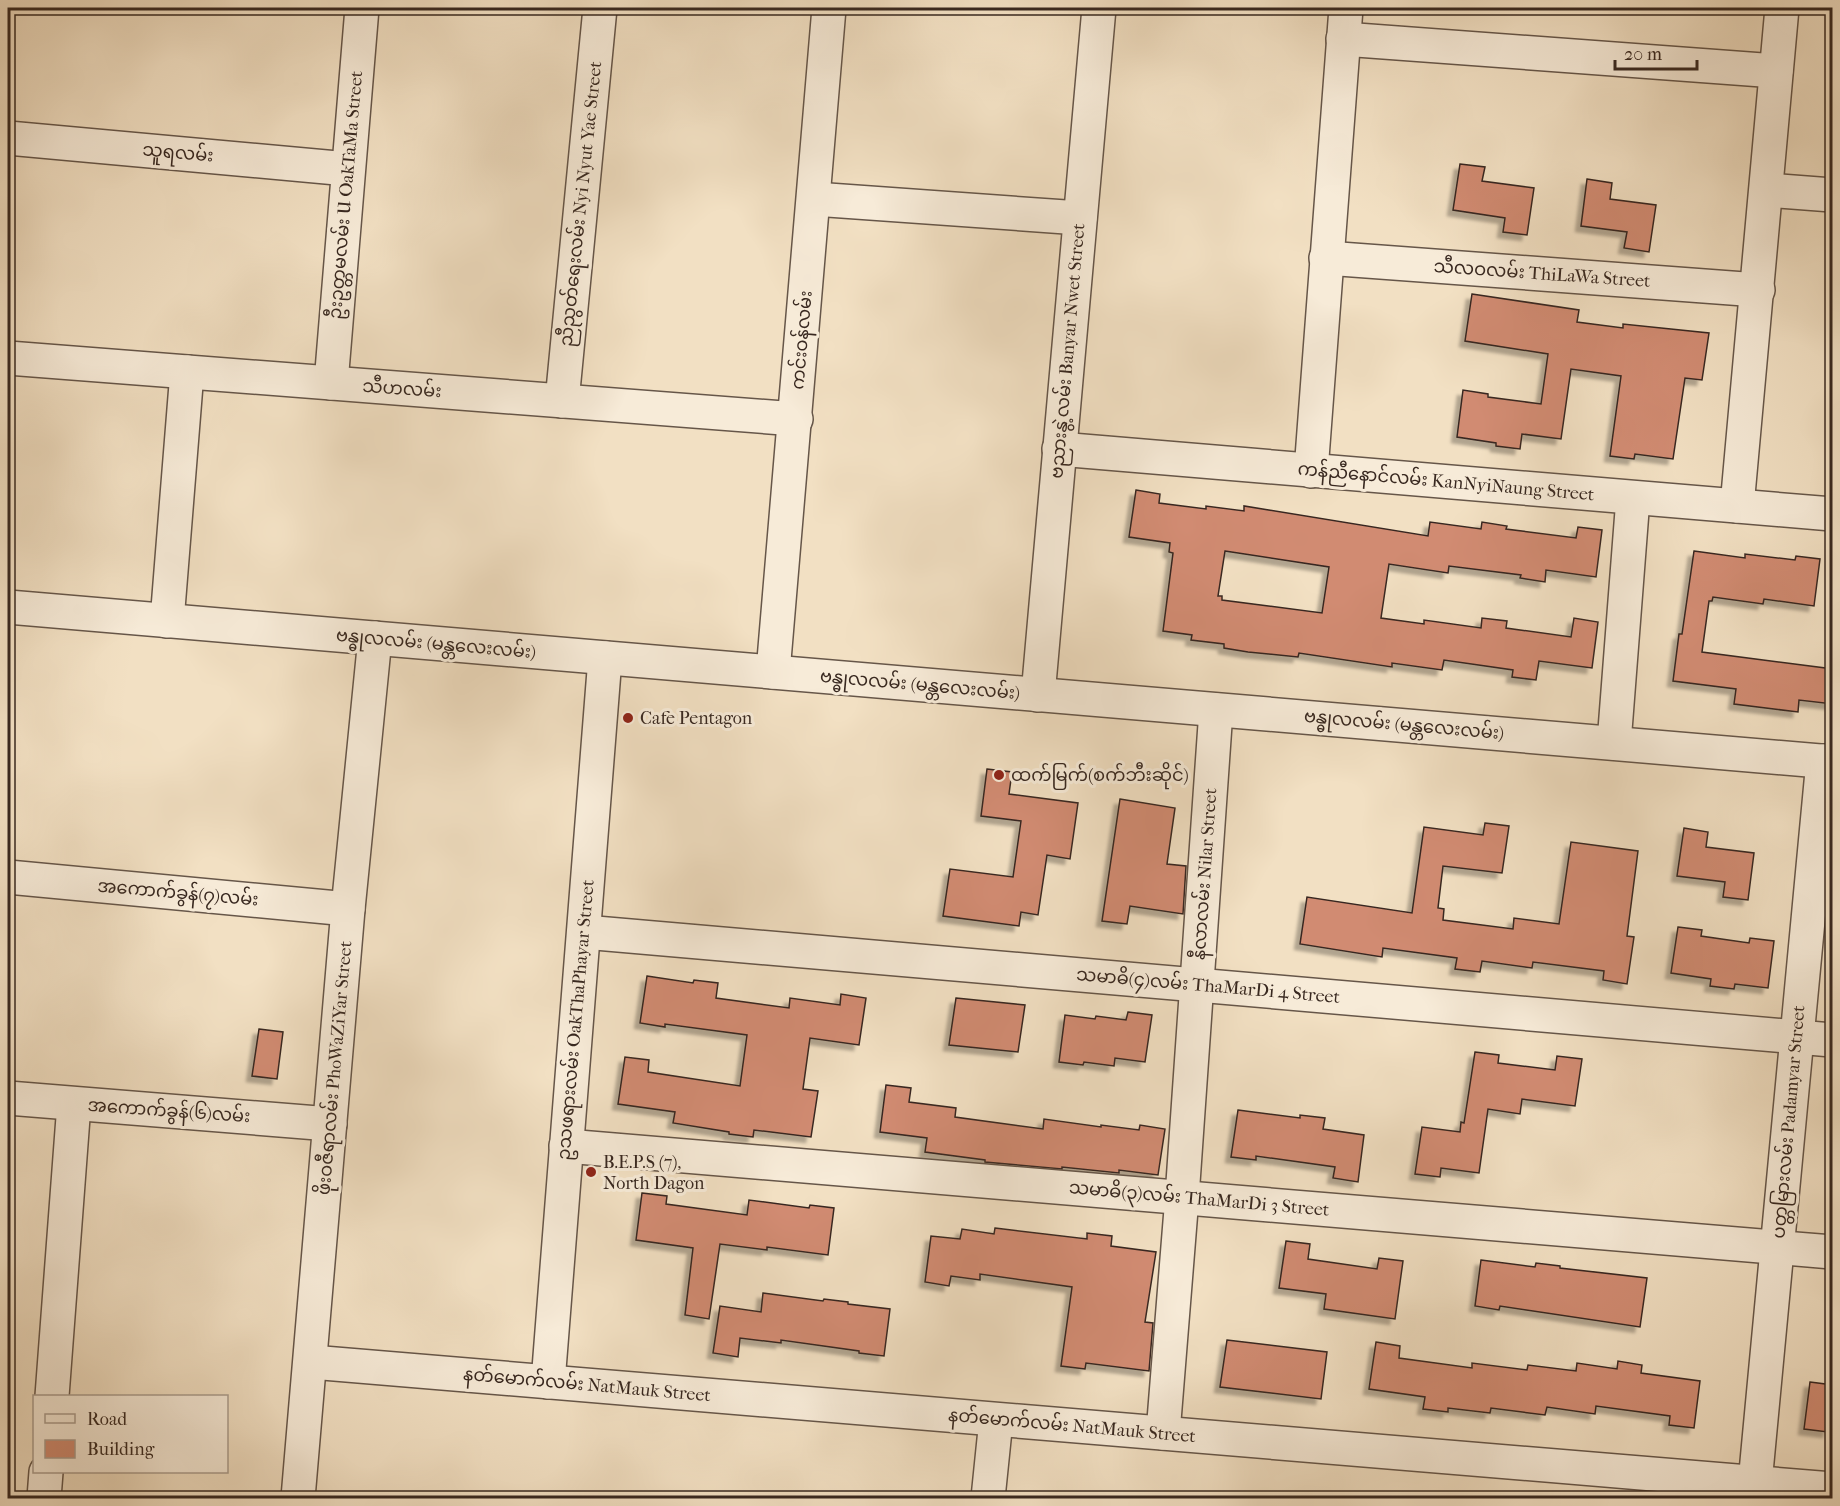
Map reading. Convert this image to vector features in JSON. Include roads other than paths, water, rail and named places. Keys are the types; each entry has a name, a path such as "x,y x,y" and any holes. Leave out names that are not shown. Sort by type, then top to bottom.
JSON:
{"street":[{"name":"ဦးဥတ္တမလမ်း U OakTaMa Street","path":"331,383 362,8"},
{"name":"ညီညွတ်ရေးလမ်း Nyi Nyut Yae Street","path":"562,401 600,8"},
{"name":"ကင်းဝန်လမ်း","path":"773,672 829,8"},
{"name":"ဗညားနွဲ့လမ်း Banyar Nwet Street","path":"1038,695 1099,8"},
{"path":"1737,506 1782,8"},
{"path":"1311,471 1344,23 1776,71"},
{"name":"သူရလမ်း","path":"8,138 348,168"},
{"path":"1767,190 1833,195"},
{"path":"814,198 1080,218"},
{"name":"သီလဝလမ်း ThiLaWa Street","path":"1326,258 1758,290"},
{"name":"သီဟလမ်း","path":"8,358 796,419"},
{"path":"168,621 188,372"},
{"name":"ကန်ညီနောင်လမ်း KanNyiNaung Street","path":"1059,449 1833,514"},
{"path":"1614,743 1633,498"},
{"name":"ဗန္ဓုလလမ်း (မန္တလေးလမ်း)","path":"8,608 1828,761"},
{"name":"ဖိုးဝဇီရာလမ်း PhoWaZiYar Street","path":"298,1498 348,909 375,638"},
{"name":"ဥသဖရားလမ်း OakThaPhayar Street","path":"548,1382 605,658"},
{"name":"နီလာလမ်း Nilar Street","path":"1163,1433 1216,710"},
{"name":"ပတ္တမြားလမ်း Padamyar Street","path":"1755,1483 1797,1037 1828,761"},
{"name":"အကောက်ခွန်(၇)လမ်း","path":"8,877 348,909"},
{"name":"သမာဓိ(၄)လမ်း ThaMarDi 4 Street","path":"584,932 1833,1040"},
{"name":"အကောက်ခွန်(၆)လမ်း","path":"8,1098 330,1124"},
{"path":"52,1395 74,1104"},
{"name":"သမာဓိ(၃)လမ်း ThaMarDi 3 Street","path":"566,1146 1833,1252"},
{"name":"နတ်မောက်လမ်း NatMauk Street","path":"311,1362 1163,1433 1661,1487 1755,1483 1833,1490"},
{"path":"988,1498 996,1420"},
{"path":"44,1498 46,1473"}],"place":[{"name":"Cafe Pentagon","path":"628,718"},
{"name":"ထက်မြက်(စက်ဘီးဆိုင်)","path":"999,775"},
{"name":"B.E.P.S (7), North Dagon","path":"591,1172"}]}
